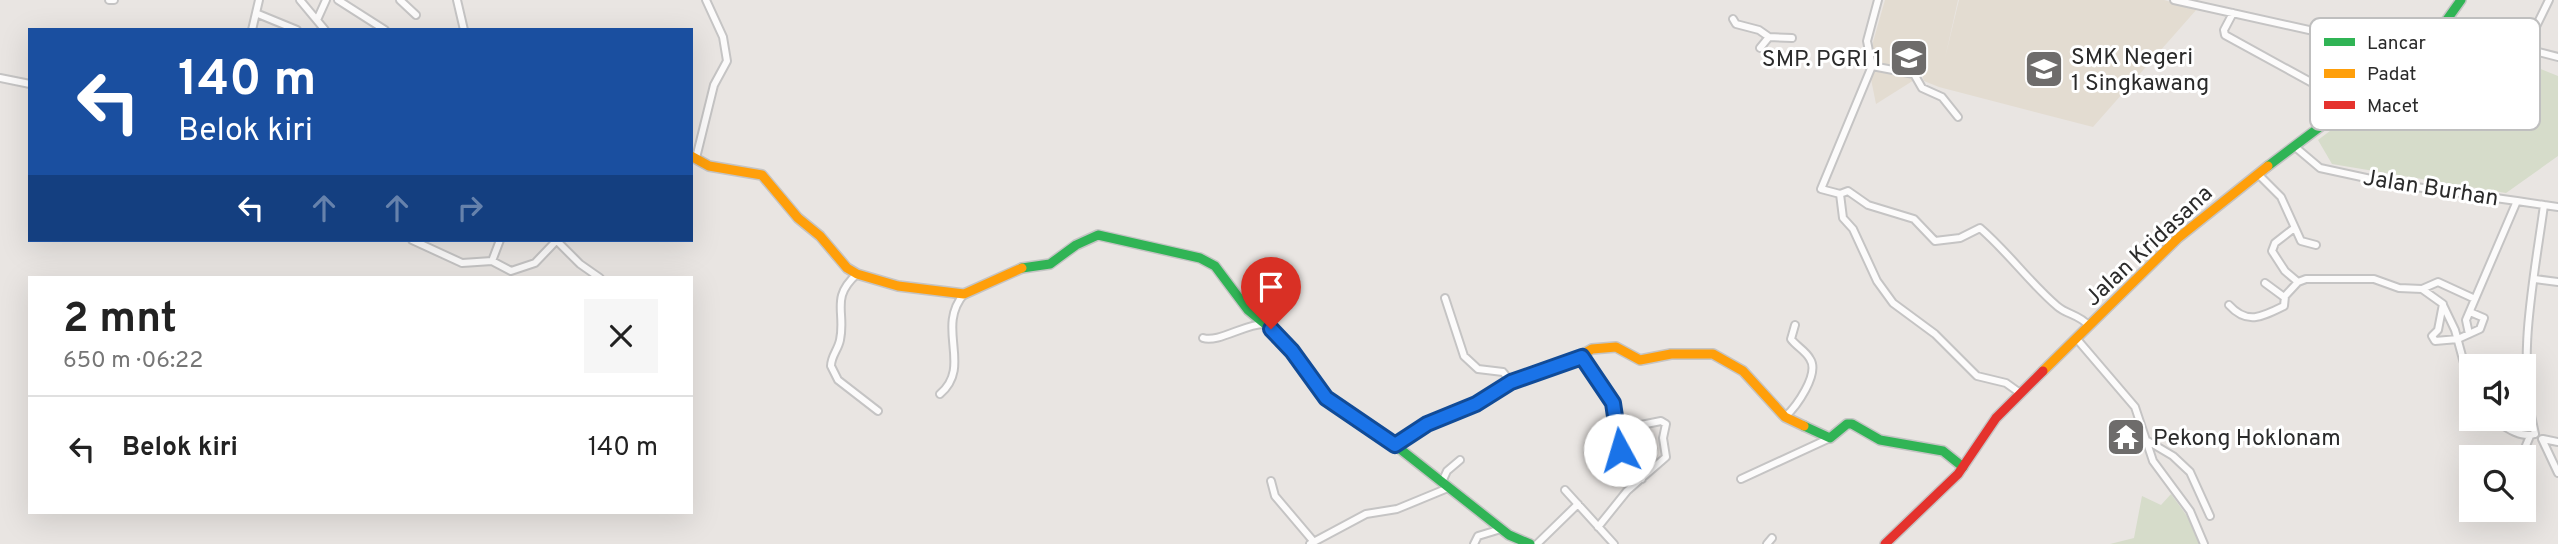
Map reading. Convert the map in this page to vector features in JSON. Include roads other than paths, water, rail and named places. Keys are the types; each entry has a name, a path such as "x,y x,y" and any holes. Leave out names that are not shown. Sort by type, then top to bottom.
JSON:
{"street":[{"path":"253,28 259,0"},
{"path":"300,0 323,28"},
{"path":"317,20 326,0"},
{"path":"338,0 379,28"},
{"path":"400,0 416,15"},
{"path":"457,0 464,28"},
{"path":"706,0 723,37 727,61 714,85 694,157 709,166 762,175 798,218 820,236 847,268 857,274 898,286 964,294 1025,266 1050,264 1076,245 1098,235 1200,258 1215,266 1236,296 1292,351 1326,398 1395,445 1501,529 1530,544"},
{"path":"1878,0 1867,41 1872,66 1821,189 1840,194 1848,191 1868,205 1914,219 1935,241 1960,238 1979,228 1996,242 2057,306 2080,316 2089,326"},
{"path":"2174,0 2310,30"},
{"name":"Jalan Kridasana","path":"2448,18 2460,0"},
{"path":"2540,19 2549,0"},
{"path":"2233,13 2224,30 2225,35 2310,82"},
{"path":"258,14 292,28"},
{"path":"1733,19 1736,24 1759,30 1769,37 1792,38"},
{"path":"1760,48 1769,37"},
{"path":"2540,53 2558,57"},
{"path":"1872,66 1914,74 1922,88 1941,97 1958,117"},
{"path":"0,78 28,84"},
{"name":"Jalan Kridasana","path":"1885,544 1964,467 1992,423 2020,393 2178,238 2315,130"},
{"name":"Jalan Burhan","path":"2294,146 2320,168 2394,184 2517,201 2466,320 2469,334"},
{"path":"2258,174 2281,197 2293,229 2303,243 2301,253"},
{"path":"1840,194 1843,218 1853,229 1877,281 1893,303 1936,334 1977,376 2006,383 2020,393"},
{"path":"2517,201 2558,207"},
{"path":"2527,445 2533,435 2526,393 2525,362 2544,205"},
{"path":"2293,229 2275,243 2272,251 2285,271 2298,282"},
{"path":"416,242 462,263 492,261 510,271 524,268 542,257 554,242"},
{"path":"492,261 499,242"},
{"path":"558,242 580,264 597,276"},
{"path":"2303,243 2316,244"},
{"path":"857,274 847,284 839,302 841,338 831,366 838,380 878,411"},
{"path":"2284,297 2298,282 2319,278 2374,279 2399,288 2422,289 2438,282 2475,299"},
{"path":"2535,279 2558,282"},
{"path":"2229,305 2243,318 2250,319 2281,308 2287,303 2284,297 2265,283"},
{"path":"2422,289 2443,304 2462,354"},
{"path":"940,394 950,380 956,352 950,330 951,316 964,294"},
{"path":"1445,298 1464,356 1478,369 1503,372 1511,382"},
{"path":"2443,304 2438,330 2432,338 2439,343 2458,339 2480,329 2485,319 2470,312"},
{"path":"1203,338 1211,339 1245,327 1266,324"},
{"path":"1785,417 1799,403 1812,367 1810,358 1791,339 1795,325"},
{"path":"2076,338 2136,407 2154,464 2190,511 2204,544"},
{"path":"1395,445 1427,424 1476,404 1511,382 1582,357 1592,349 1606,346 1624,350 1640,360 1671,354 1713,354 1743,371 1785,417 1830,438"},
{"path":"1582,357 1611,399 1618,421 1614,430 1620,452 1642,479"},
{"path":"1598,527 1623,495 1642,479 1652,466 1666,457 1662,438 1666,424 1661,421 1631,427 1618,421"},
{"path":"1741,479 1830,438 1847,424 1852,424 1880,440 1942,451 1964,467"},
{"path":"2513,431 2558,442"},
{"path":"2542,439 2558,473"},
{"path":"2146,440 2173,456 2190,472 2210,516"},
{"path":"1445,485 1447,471 1460,460"},
{"path":"1271,481 1275,496 1312,543 1366,514 1397,509 1445,485"},
{"path":"1565,490 1614,544"},
{"path":"1537,544 1578,505"},
{"path":"1472,543 1478,536 1501,529"}],"place":[{"name":"SMP. PGRI 1","path":"1909,58"},
{"name":"SMK Negeri 1 Singkawang","path":"2044,69"},
{"name":"Pekong Hoklonam","path":"2126,437"}]}
